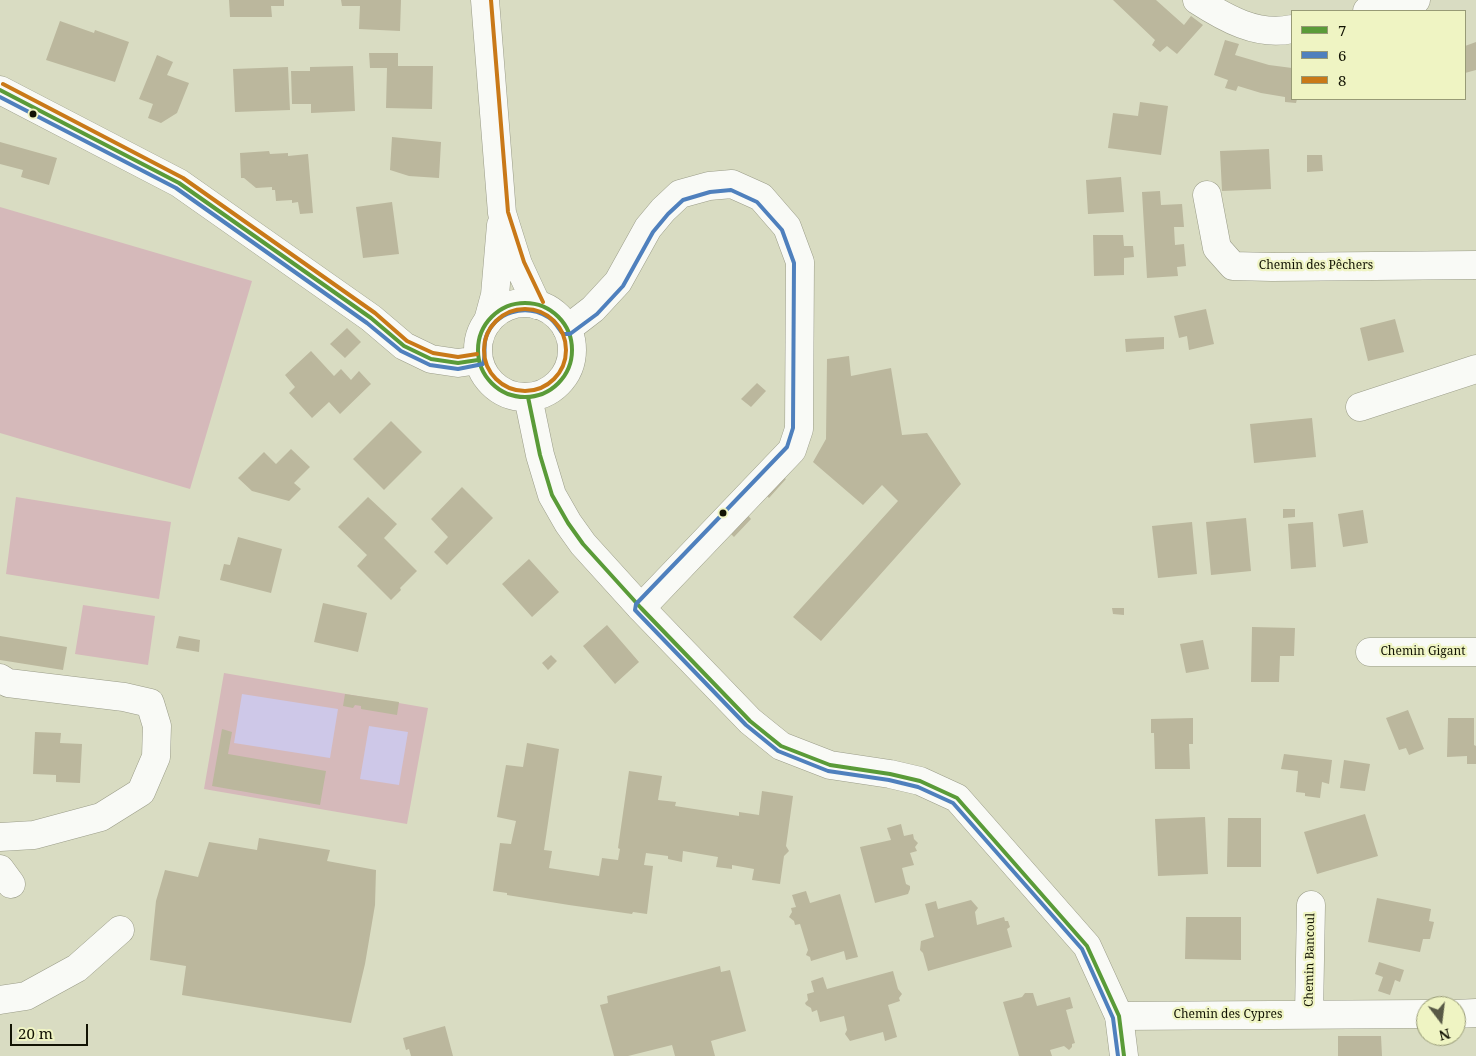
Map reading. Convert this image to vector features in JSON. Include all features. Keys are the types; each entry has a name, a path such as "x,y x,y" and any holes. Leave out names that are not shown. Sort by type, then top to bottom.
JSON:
{"street":[{"path":"485,0 502,214 495,295 488,321 481,333 478,346 478,360 483,372 491,383 502,392 515,396 528,397 542,394 554,387 563,378 569,367 572,354 571,341 567,329 560,318 550,310 524,303 510,305 488,321"},
{"path":"1197,0 1222,16 1256,29 1291,29"},
{"path":"1371,10 1416,0"},
{"path":"0,90 179,183 371,318 404,346 431,359 458,363 478,360"},
{"path":"567,329 593,309 618,282 648,228 680,194 710,186 732,184 761,197 787,227 800,262 798,429 792,450 641,608"},
{"name":"Chemin des Pêchers","path":"1207,196 1217,248 1233,266 1476,265"},
{"path":"502,214 518,264 537,305"},
{"path":"1360,408 1476,369"},
{"path":"528,397 540,455 552,495 583,544 641,608 750,721 781,746 830,765 890,774 920,782 957,798 1087,946 1119,1016 1124,1056"},
{"name":"Chemin Gigant","path":"1370,652 1476,652"},
{"path":"0,678 8,683 124,696 150,703 157,726 156,757 140,792 101,817 34,835 0,837"},
{"name":"Chemin Bancoul","path":"1309,1014 1311,905"},
{"path":"0,1000 26,996 77,968 120,930"},
{"name":"Chemin des Cypres","path":"1119,1016 1416,1014"}],"shaded area":[{"path":"0,207 252,281 190,489 0,433"},
{"path":"16,497 171,522 159,599 6,574"},
{"path":"83,605 155,616 148,665 75,654"},
{"path":"224,673 428,708 407,824 204,789"},
{"path":"242,694 338,709 330,758 234,743"},
{"path":"369,726 408,732 399,785 360,779"}],"building":[{"path":"229,0 284,0 284,6 271,6 272,17 230,17"},
{"path":"341,0 401,0 400,31 359,29 360,6 342,6"},
{"path":"1113,0 1156,0 1184,25 1191,16 1203,25 1177,54 1167,46 1160,52 1152,45 1155,40"},
{"path":"60,21 94,33 95,30 129,42 115,82 46,60"},
{"path":"1225,40 1239,44 1235,55 1269,65 1291,68 1291,100 1297,100 1296,103 1285,102 1285,97 1261,93 1238,86 1236,91 1225,88 1228,80 1214,75"},
{"path":"1476,42 1476,70 1466,73 1466,46"},
{"path":"369,53 398,53 398,66 433,66 432,109 386,108 387,68 370,68"},
{"path":"157,55 173,62 167,75 189,83 177,113 161,123 148,118 153,104 139,99"},
{"path":"353,66 355,111 311,113 311,104 292,104 291,71 310,71 310,67"},
{"path":"288,67 290,110 235,112 233,69"},
{"path":"1140,102 1168,106 1161,155 1108,148 1113,113 1138,116"},
{"path":"392,137 441,142 439,178 409,176 390,170"},
{"path":"0,142 57,158 49,185 21,177 23,170 0,164"},
{"path":"1269,149 1271,189 1222,191 1220,151"},
{"path":"269,151 270,154 288,153 288,156 308,154 313,213 300,214 298,202 292,203 292,200 276,201 275,190 272,190 272,187 256,188 244,178 241,178 240,153"},
{"path":"1307,155 1322,155 1323,171 1307,172"},
{"path":"1121,177 1124,212 1088,214 1086,180"},
{"path":"1160,191 1161,205 1182,204 1184,227 1174,227 1175,245 1184,244 1186,266 1177,267 1178,276 1147,278 1142,192"},
{"path":"392,202 399,254 363,258 356,207"},
{"path":"1093,235 1123,235 1124,246 1133,246 1134,257 1124,258 1124,275 1094,276"},
{"path":"1206,309 1214,344 1189,350 1187,336 1179,338 1174,316"},
{"path":"1395,319 1404,352 1368,361 1360,328"},
{"path":"347,328 361,342 345,358 330,344"},
{"path":"1164,337 1164,349 1126,352 1125,339"},
{"path":"311,351 334,376 341,369 351,380 359,371 371,384 340,414 329,402 312,418 289,393 295,387 285,375"},
{"path":"849,356 851,376 891,368 902,435 927,433 961,484 821,641 793,617 898,501 882,485 863,505 813,462 826,439 827,359"},
{"path":"757,383 766,391 751,407 741,399"},
{"path":"1312,418 1316,457 1254,463 1250,424"},
{"path":"391,421 422,452 384,490 353,459"},
{"path":"291,449 310,467 294,483 301,489 289,501 252,491 238,478 264,452 276,464"},
{"path":"781,475 786,479 769,498 764,493"},
{"path":"462,487 493,518 447,565 434,552 448,537 431,519"},
{"path":"368,497 397,524 384,538 417,571 391,600 357,566 367,555 338,527"},
{"path":"1283,509 1295,509 1295,517 1283,518"},
{"path":"1363,510 1368,543 1343,547 1338,514"},
{"path":"746,513 751,519 734,537 729,532"},
{"path":"1246,518 1251,571 1211,575 1206,522"},
{"path":"1192,522 1197,574 1158,578 1152,526"},
{"path":"1313,522 1316,567 1291,569 1288,524"},
{"path":"238,537 282,549 271,593 220,580 224,564 230,565"},
{"path":"529,559 559,592 532,617 502,584"},
{"path":"323,603 367,613 358,652 314,642"},
{"path":"1112,608 1124,608 1124,615 1113,614"},
{"path":"607,625 639,662 615,684 583,646"},
{"path":"1252,627 1295,628 1294,656 1280,656 1279,682 1251,682"},
{"path":"0,636 67,647 63,670 0,660"},
{"path":"179,636 200,640 199,652 176,648"},
{"path":"1203,640 1209,669 1186,673 1180,644"},
{"path":"551,655 557,661 548,670 542,663"},
{"path":"345,694 399,702 397,715 361,709 361,706 355,705 353,708 343,706"},
{"path":"1408,710 1424,749 1409,755 1406,748 1399,750 1386,718"},
{"path":"1193,718 1193,744 1189,744 1190,769 1155,769 1154,733 1151,733 1151,719"},
{"path":"1448,718 1474,718 1476,764 1467,764 1467,756 1447,757"},
{"path":"222,729 232,732 228,754 326,771 320,805 212,786"},
{"path":"35,732 61,733 60,743 82,744 80,783 56,782 56,775 33,774"},
{"path":"527,743 559,749 544,850 552,851 549,868 599,876 602,858 618,860 629,771 662,776 658,800 676,802 675,806 739,816 739,812 759,815 762,791 793,796 786,846 789,851 784,856 780,884 752,880 754,869 732,865 732,869 716,867 718,857 683,851 682,862 668,859 668,856 646,853 644,865 653,866 647,914 633,912 632,914 569,905 493,891 500,843 511,844 516,821 497,817 506,765 523,767"},
{"path":"1284,754 1332,760 1329,784 1322,782 1320,798 1305,796 1305,793 1296,792 1298,771 1281,769"},
{"path":"1344,760 1370,764 1365,791 1340,788"},
{"path":"1365,814 1378,856 1317,874 1304,832"},
{"path":"1205,817 1208,874 1158,876 1155,819"},
{"path":"1228,818 1261,818 1261,867 1227,867"},
{"path":"901,824 904,836 913,834 914,839 918,843 915,847 917,851 910,853 914,865 902,868 906,884 910,886 910,889 908,894 875,903 860,847 891,840 887,828"},
{"path":"259,838 330,850 327,861 376,870 375,905 365,964 351,1023 182,995 186,966 150,960 156,901 165,870 198,877 209,842 257,850"},
{"path":"806,891 810,903 840,894 858,957 846,960 844,951 811,961 810,957 806,955 808,950 800,924 795,925 794,921 789,917 792,912 791,908 796,907 792,895"},
{"path":"1377,898 1431,909 1429,921 1434,922 1430,939 1423,939 1420,952 1368,942"},
{"path":"971,900 978,908 975,912 977,925 1004,917 1005,921 1008,921 1010,927 1007,929 1012,947 928,971 923,953 920,950 921,941 934,937 925,904 936,901 938,909"},
{"path":"1186,917 1241,917 1241,960 1185,959"},
{"path":"1379,962 1404,970 1400,982 1395,980 1390,995 1378,991 1383,977 1375,974"},
{"path":"720,966 721,972 730,970 746,1031 711,1041 715,1056 675,1056 672,1045 628,1056 614,1056 600,1005 608,1003 607,996"},
{"path":"893,971 898,989 902,994 899,998 900,1001 888,1005 897,1037 885,1041 883,1032 850,1041 845,1034 847,1030 844,1016 820,1022 817,1010 812,1012 811,1008 805,1003 808,1000 807,994 814,992 811,981 823,977 827,989"},
{"path":"1025,993 1033,993 1037,1006 1070,997 1073,1008 1066,1010 1075,1043 1072,1044 1069,1050 1064,1046 1050,1050 1052,1056 1019,1056 1003,1002 1022,997"},
{"path":"445,1026 453,1056 411,1056 409,1049 406,1050 403,1038"},
{"path":"1338,1036 1381,1036 1382,1056 1338,1056"}],"transit line":[{"name":"8","path":"491,0 508,212 524,262 543,302"},
{"name":"8","path":"3,84 183,178 375,313 407,341 433,353 458,357 477,354"},
{"name":"7","path":"0,90 179,183 371,318 404,346 431,359 458,363 478,360"},
{"name":"6","path":"0,97 176,188 367,323 401,351 430,365 458,369 483,364 485,340 490,328 496,321 512,312 530,311 539,313 553,320 563,334 570,334 597,314 623,286 653,232 683,200 710,192 731,190 757,202 782,230 794,263 793,428 787,447 636,604 635,610 746,725 778,751 828,771 889,780 918,787 953,803 1082,949 1113,1018 1118,1056"},
{"name":"7","path":"525,303 543,307 558,317 568,332 572,350 568,368 558,383 543,393 525,397 507,393 492,383 482,368 478,350 482,332 492,317 507,307 525,303"},
{"name":"8","path":"525,309 541,312 554,321 563,334 566,350 563,366 554,379 541,388 525,391 509,388 496,379 487,366 484,350 487,334 496,321 509,312 525,309"},
{"name":"7","path":"528,397 540,455 552,495 583,544 641,608 750,721 781,746 830,765 890,774 920,781 957,798 1087,946 1119,1016 1124,1056"}]}
